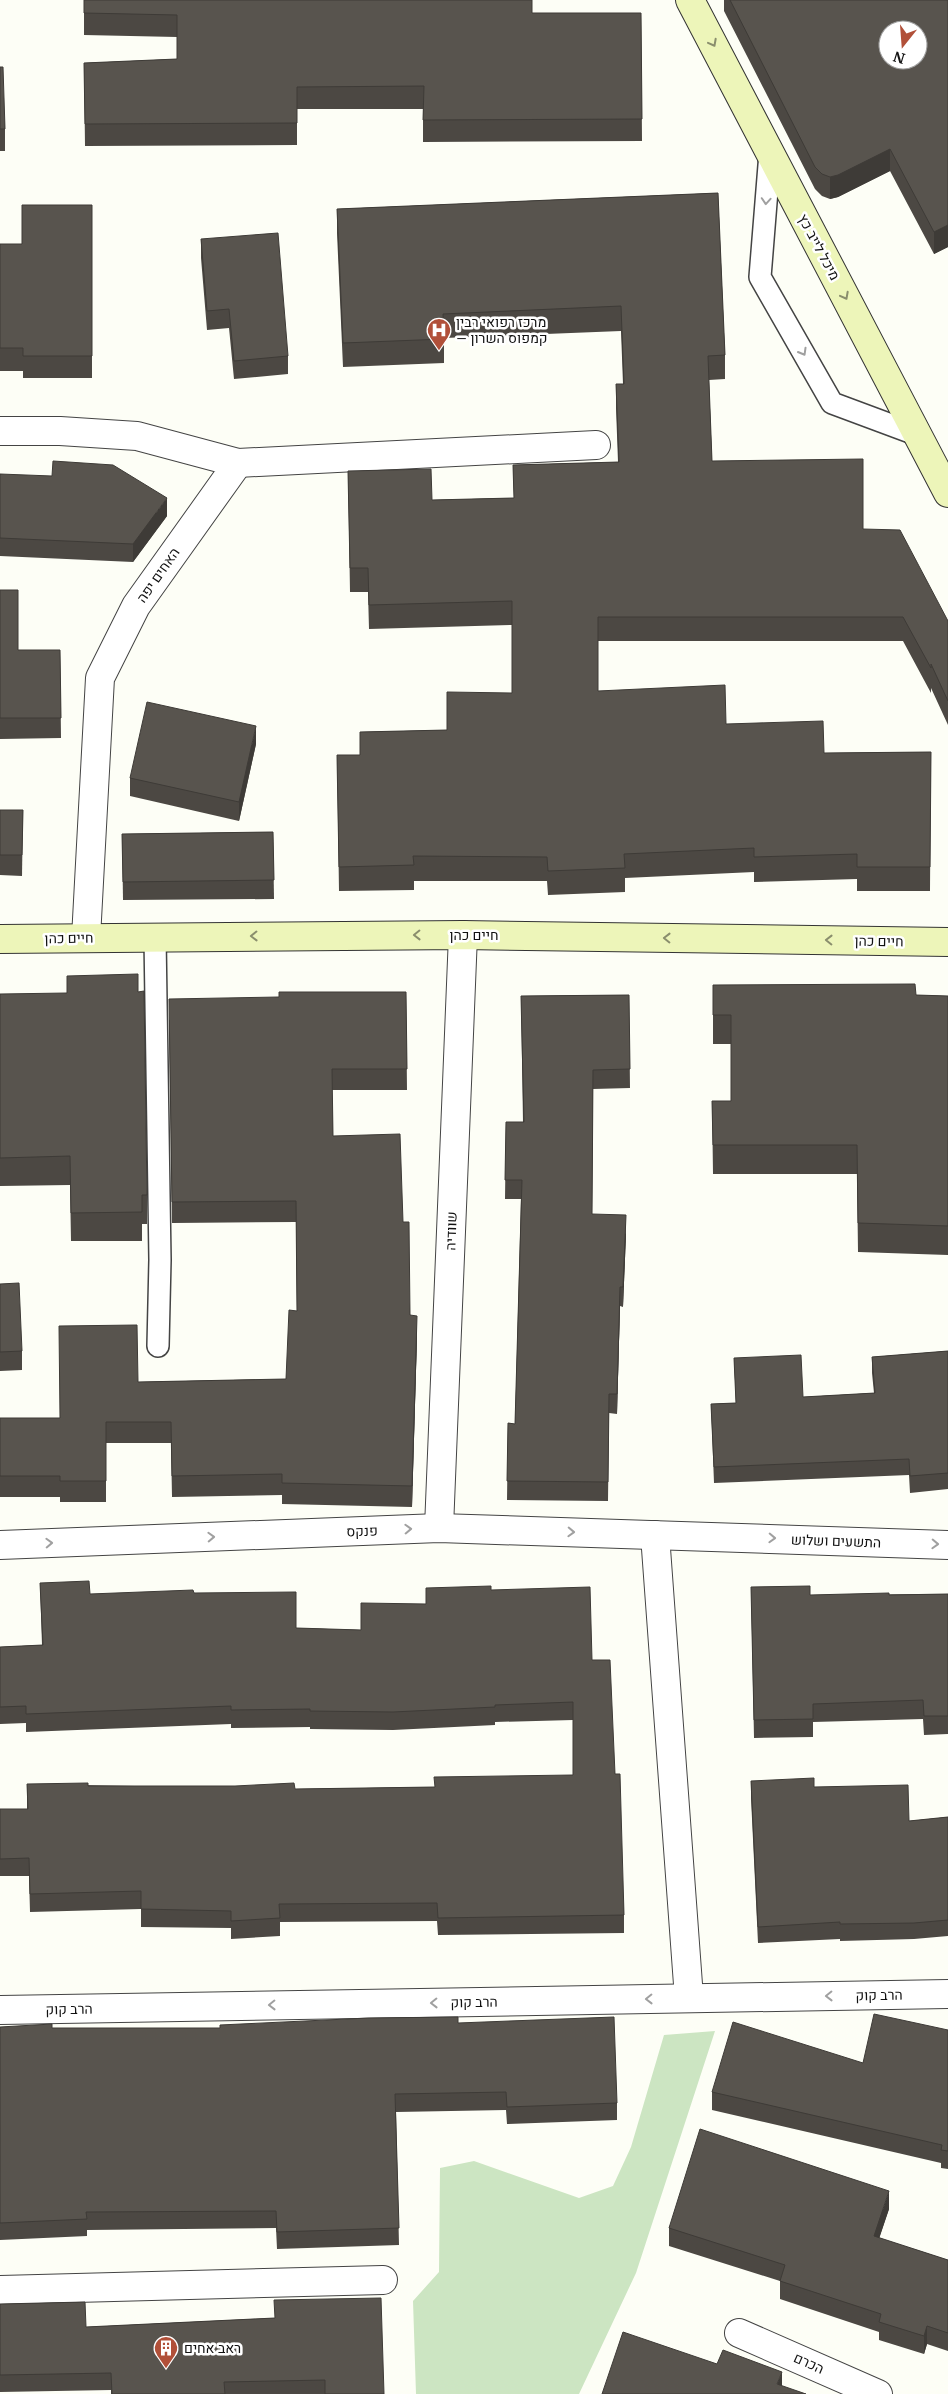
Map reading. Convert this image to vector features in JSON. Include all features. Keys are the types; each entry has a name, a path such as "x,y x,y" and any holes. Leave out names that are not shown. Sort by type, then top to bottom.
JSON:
{"street":[{"name":"מיכל לייב כץ","path":"690,0 948,493"},
{"path":"0,431 60,431 137,436 238,463 596,445"},
{"name":"האחים יפה","path":"86,938 100,678 136,606 238,463"},
{"name":"חיים כהן","path":"0,939 462,934 948,942"},
{"name":"שוודיה","path":"439,1528 462,934"},
{"name":"פנקס","path":"0,1545 439,1528 724,1536"},
{"path":"655,1535 689,1998"},
{"name":"התשעים ושלוש","path":"724,1536 948,1545"},
{"name":"הרב קוק","path":"0,2010 948,1994"},
{"path":"0,2290 383,2280"},
{"name":"הכרם","path":"739,2333 878,2394"}],"lane":[{"path":"770,153 760,277 832,402 918,436"},
{"path":"155,937 160,1260 158,1346"}],"green space":[{"path":"715,2031 636,2273 579,2394 416,2394 413,2301 439,2272 440,2168 474,2161 579,2198 613,2186 631,2147 664,2035"}],"building":[{"path":"84,0 532,0 532,13 641,13 642,119 423,120 424,86 297,87 297,123 85,124 84,63 177,59 177,15 84,13"},
{"path":"730,0 948,0 948,225 934,232 890,149 838,175 830,177 822,174 815,167"},
{"path":"0,67 3,67 5,129 0,129"},
{"path":"718,193 725,355 708,356 712,461 863,459 863,529 900,530 948,621 948,701 931,664 931,668 903,617 598,617 598,691 725,685 726,724 823,721 824,753 931,752 930,867 857,867 857,854 754,857 754,848 624,854 625,868 548,871 547,857 413,856 414,865 339,867 337,755 360,755 360,732 447,730 447,692 512,693 512,601 369,605 368,568 350,568 348,471 431,469 432,500 514,498 513,465 619,462 616,384 624,384 621,306 443,314 444,339 343,343 337,209"},
{"path":"22,205 92,205 92,356 23,356 23,348 0,348 0,244 22,244"},
{"path":"278,233 288,356 234,361 229,309 207,311 201,239"},
{"path":"53,461 113,465 167,498 133,544 0,538 0,474 52,476"},
{"path":"0,590 18,590 18,650 60,650 61,718 0,718"},
{"path":"147,702 256,726 239,802 130,778"},
{"path":"0,810 23,810 22,855 0,855"},
{"path":"273,832 274,880 123,882 122,834"},
{"path":"138,974 138,992 144,991 147,1195 142,1195 142,1212 71,1213 70,1156 0,1158 0,994 67,993 67,976"},
{"path":"915,984 916,995 948,996 948,1226 858,1223 857,1145 713,1145 712,1101 731,1101 731,1015 713,1015 713,985"},
{"path":"279,992 406,992 407,1069 332,1069 333,1136 400,1134 403,1222 409,1222 410,1315 417,1316 412,1486 282,1483 282,1474 172,1476 171,1422 106,1422 106,1481 60,1481 60,1476 0,1476 0,1418 60,1418 59,1326 137,1325 138,1382 286,1379 289,1310 297,1311 296,1201 172,1202 169,999 279,997"},
{"path":"629,995 630,1069 593,1070 592,1214 626,1215 623,1287 620,1287 617,1394 609,1394 608,1482 507,1481 508,1423 515,1424 522,1180 505,1180 506,1122 524,1122 521,996"},
{"path":"19,1283 22,1351 0,1352 0,1284"},
{"path":"948,1351 948,1473 910,1476 909,1459 714,1467 711,1404 736,1403 734,1358 801,1355 803,1397 875,1393 872,1357"},
{"path":"89,1581 90,1594 193,1590 194,1593 296,1592 296,1628 361,1630 361,1603 426,1604 426,1588 491,1586 491,1590 590,1587 592,1660 610,1660 615,1774 620,1774 624,1915 438,1918 437,1903 279,1904 280,1918 231,1921 231,1911 141,1909 141,1891 30,1894 29,1858 0,1859 0,1809 28,1809 27,1784 88,1783 88,1786 235,1786 294,1783 295,1789 435,1787 434,1777 573,1775 573,1702 393,1712 310,1711 310,1709 231,1710 231,1706 26,1714 26,1706 0,1707 0,1647 43,1645 40,1583"},
{"path":"810,1586 810,1595 948,1594 948,1716 924,1716 923,1700 813,1704 813,1719 754,1720 751,1587"},
{"path":"814,1778 814,1787 908,1785 909,1821 948,1817 948,1920 914,1923 840,1924 840,1922 758,1927 751,1781"},
{"path":"874,2014 948,2030 948,2151 941,2150 942,2145 712,2092 733,2022 863,2063"},
{"path":"458,2017 458,2023 614,2017 617,2103 507,2107 506,2092 395,2094 399,2228 277,2232 276,2211 86,2212 87,2219 0,2223 0,2027 52,2024 52,2028 220,2028 220,2025 368,2018"},
{"path":"700,2129 889,2191 874,2236 948,2260 948,2333 927,2326 924,2336 879,2322 881,2314 780,2281 785,2265 669,2228"},
{"path":"381,2298 384,2394 325,2394 325,2380 224,2382 225,2394 112,2394 111,2373 0,2375 0,2304 85,2302 86,2327 275,2318 274,2300"},
{"path":"623,2332 717,2364 723,2350 782,2372 777,2384 806,2394 602,2394"}],"place":[{"name":"מרכז רפואי רבין – קמפוס השרון","path":"439,351"},
{"name":"ראב אחים","path":"166,2369"}]}
